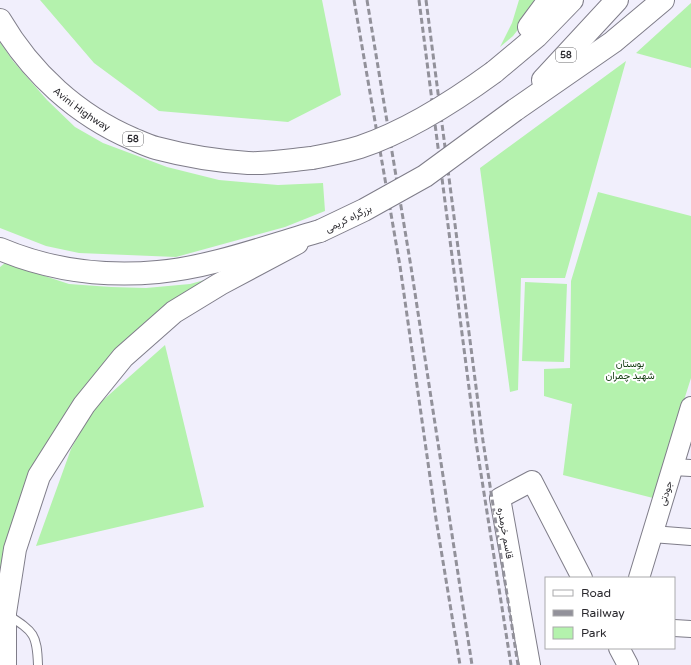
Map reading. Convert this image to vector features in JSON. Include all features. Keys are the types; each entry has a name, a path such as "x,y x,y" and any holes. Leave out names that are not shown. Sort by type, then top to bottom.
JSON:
{"main road":[{"path":"494,72 549,0"},
{"name":"58","path":"494,72 537,36 572,0"},
{"name":"بزرگراه کریمی","path":"5,251 58,268 104,273 158,272 212,262 320,231 364,210 425,176 515,110 617,0"},
{"path":"515,110 613,42 663,0"},
{"name":"Avini Highway","path":"0,20 8,35 37,72 76,107 113,130 154,148 198,157 250,163 312,158 360,147 403,128 454,101 494,72"},
{"path":"5,665 5,613 15,549 39,476 84,405 123,357 174,312 220,284 320,231"}],"street":[{"name":"جودتی","path":"638,577 652,534 682,468 691,407"},
{"name":"قاسم خرمدره","path":"530,665 500,498 532,481 581,577"},
{"path":"652,534 691,537"},
{"path":"675,628 691,629"},
{"path":"620,649 628,665"}],"lane":[{"path":"5,613 33,634 36,641 38,665"}],"green space":[{"path":"40,0 322,0 341,95 288,122 159,111 94,63"},
{"path":"519,0 541,0 513,36 500,47 512,23"},
{"path":"691,3 691,68 636,53"},
{"path":"0,42 13,61 47,100 75,127 103,143 167,167 219,180 278,185 323,183 325,211 285,227 176,257 79,253 46,246 0,228"},
{"path":"626,61 565,278 521,278 518,390 510,392 480,168"},
{"name":"بوستان شهید چمران","path":"598,192 691,216 691,378 653,498 563,475 572,404 544,396 544,369 570,368 571,281"},
{"path":"5,263 69,284 111,287 146,288 190,284 219,276 97,375 0,580 0,267"},
{"path":"525,282 567,284 564,362 522,361"},
{"path":"165,345 204,507 36,546 71,449 92,410"}],"railway":[{"path":"354,0 400,266 436,519 460,665"},
{"path":"367,0 411,267 472,665"},
{"path":"419,0 476,442 511,665"},
{"path":"426,0 483,441 518,665"}]}
